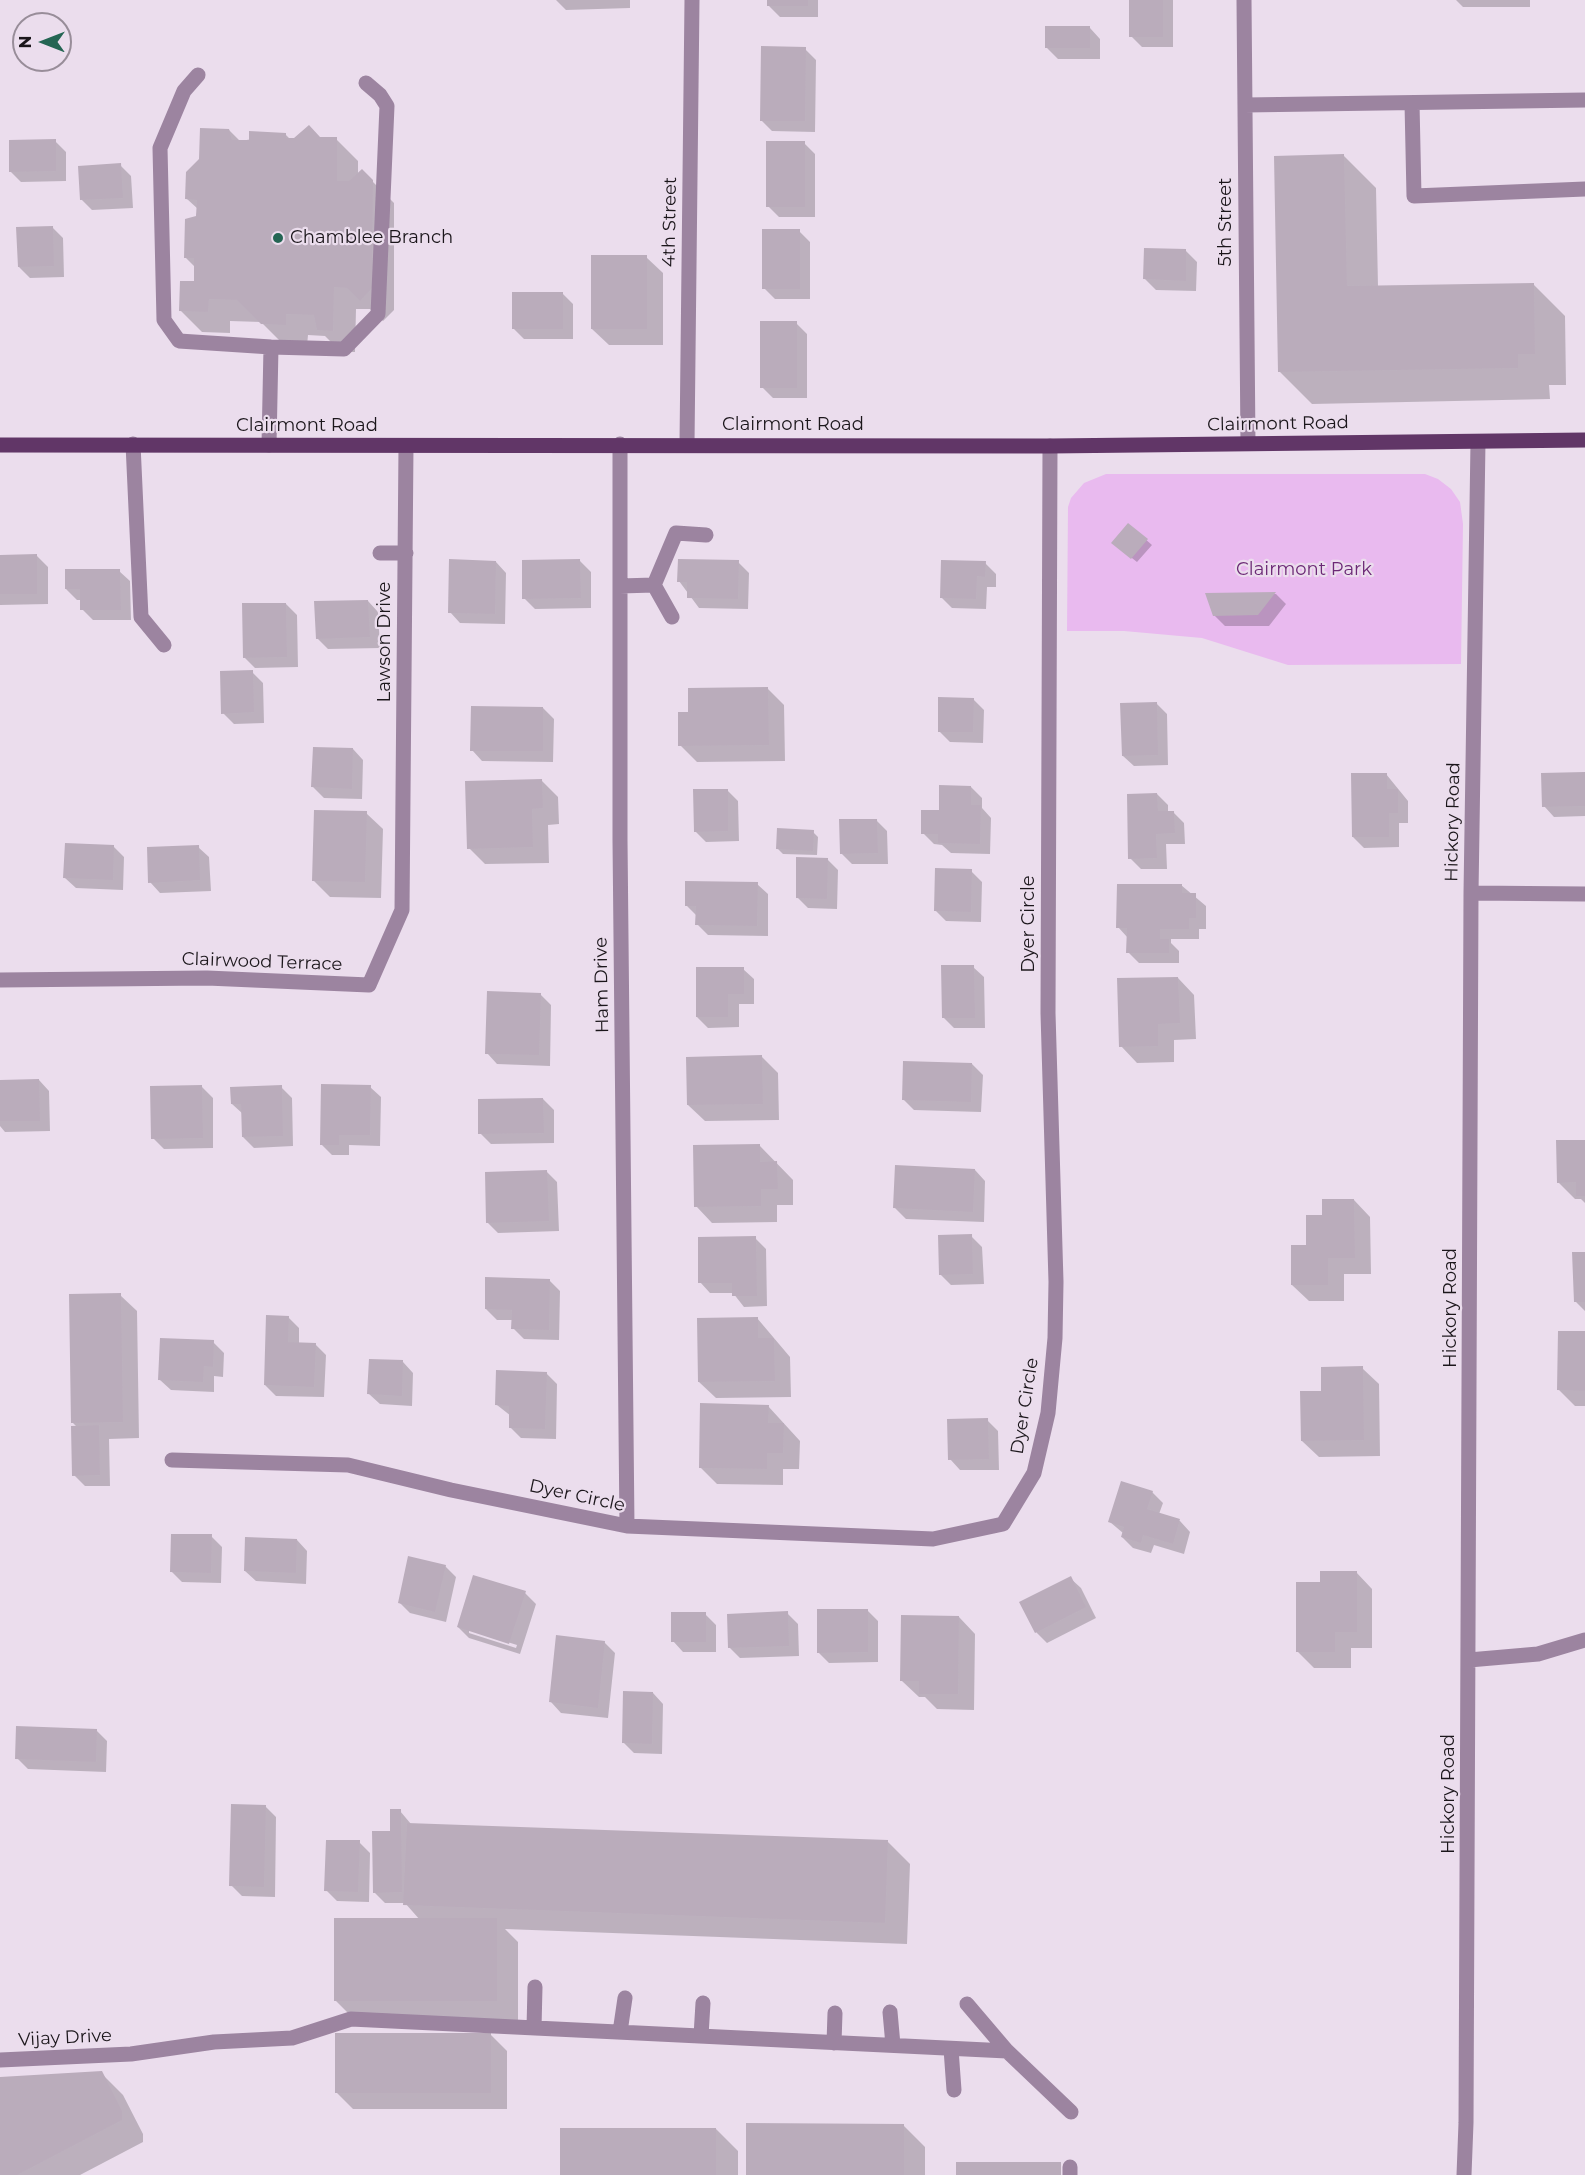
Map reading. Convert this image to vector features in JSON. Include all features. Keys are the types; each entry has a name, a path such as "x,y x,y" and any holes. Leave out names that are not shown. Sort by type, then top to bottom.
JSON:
{"main road":[{"name":"Clairmont Road","path":"0,445 1050,446 1585,440"}],"street":[{"name":"4th Street","path":"687,444 692,0"},
{"name":"5th Street","path":"1244,0 1248,443"},
{"path":"198,75 184,91 160,148 164,320 179,341 271,347 344,349 378,314 387,106 380,95 366,83"},
{"path":"1245,105 1585,100"},
{"path":"1412,103 1414,196 1585,189"},
{"path":"269,445 271,347"},
{"name":"Hickory Road","path":"1464,2175 1472,893 1478,442"},
{"path":"133,444 141,617 164,645"},
{"name":"Ham Drive","path":"620,444 627,1526"},
{"name":"Lawson Drive","path":"404,839 406,446"},
{"name":"Dyer Circle","path":"172,1460 348,1465 451,1490 627,1526 933,1539 1003,1524 1034,1473 1048,1413 1056,1293 1048,1013 1050,446"},
{"path":"654,585 676,533 706,535"},
{"path":"380,553 406,554"},
{"path":"620,586 654,585"},
{"path":"654,585 672,617"},
{"name":"Clairwood Terrace","path":"0,980 207,978 369,985 402,910 404,839"},
{"path":"1472,893 1585,894"},
{"path":"1469,1660 1538,1654 1585,1640"},
{"path":"534,2028 535,1987"},
{"path":"620,2032 625,1998"},
{"path":"701,2036 703,2003"},
{"path":"967,2004 1006,2051 1071,2112"},
{"path":"890,2012 893,2045"},
{"path":"834,2043 836,2013"},
{"name":"Vijay Drive","path":"0,2060 131,2054 214,2042 292,2038 351,2019 1006,2051"},
{"path":"951,2049 954,2090"}],"green space":[{"name":"Clairmont Park","path":"1106,474 1425,474 1438,479 1451,489 1460,502 1463,524 1461,664 1288,665 1202,638 1124,631 1067,631 1068,507 1071,498 1084,483"}],"building":[{"path":"767,0 808,0 808,6 767,6"},
{"path":"1129,0 1163,0 1163,37 1129,37"},
{"path":"1045,26 1090,26 1090,48 1045,48"},
{"path":"761,46 806,47 805,121 760,121"},
{"name":"Chamblee Branch","path":"309,125 320,137 337,137 337,181 349,181 362,169 373,180 372,288 360,301 347,288 334,287 333,331 317,330 314,315 286,314 286,325 261,324 237,300 209,299 208,312 179,311 180,281 194,281 194,258 184,258 185,219 196,216 197,200 185,199 186,172 199,159 200,128 229,129 232,140 249,140 249,131 286,133 286,138 294,138"},
{"path":"56,139 56,171 9,172 9,140"},
{"path":"766,141 805,141 805,207 766,207"},
{"path":"1344,154 1347,286 1534,283 1535,354 1518,354 1518,368 1278,372 1274,156"},
{"path":"121,163 123,198 80,200 78,166"},
{"path":"53,226 54,266 18,267 16,227"},
{"path":"762,229 800,229 800,289 762,289"},
{"path":"1144,248 1186,249 1186,281 1143,279"},
{"path":"591,255 647,255 647,329 591,329"},
{"path":"512,292 563,292 563,329 512,329"},
{"path":"760,321 797,321 797,388 760,388"},
{"path":"1128,523 1148,539 1131,559 1111,543"},
{"path":"37,554 37,594 0,594 0,555"},
{"path":"449,559 496,561 495,614 448,613"},
{"path":"580,559 581,598 522,599 522,560"},
{"path":"678,559 739,560 738,599 687,598 687,582 677,582"},
{"path":"941,560 986,561 985,577 977,576 976,599 940,598"},
{"path":"65,569 120,569 121,610 80,610 80,589 65,589"},
{"path":"1276,592 1258,615 1213,616 1205,593"},
{"path":"368,600 370,637 316,639 314,601"},
{"path":"242,603 286,603 287,657 243,658"},
{"path":"253,670 254,712 221,714 220,671"},
{"path":"768,687 769,745 678,746 678,712 688,712 688,688"},
{"path":"938,697 974,698 973,732 938,732"},
{"path":"1157,702 1158,755 1122,756 1120,703"},
{"path":"471,706 543,707 543,751 470,751"},
{"path":"313,747 353,748 352,789 311,787"},
{"path":"1585,772 1585,806 1542,807 1541,773"},
{"path":"1351,773 1387,773 1387,789 1398,789 1398,813 1389,813 1389,837 1352,837"},
{"path":"542,779 543,808 532,809 533,847 467,849 465,781"},
{"path":"939,785 971,786 971,805 981,805 980,844 938,843 938,834 921,834 921,810 939,810"},
{"path":"693,789 728,789 728,831 694,832"},
{"path":"1157,793 1158,811 1174,811 1175,833 1156,834 1157,858 1128,859 1127,794"},
{"path":"314,810 367,811 365,882 312,881"},
{"path":"839,819 877,819 878,853 840,854"},
{"path":"777,828 814,830 813,851 776,849"},
{"path":"65,843 114,845 113,880 63,878"},
{"path":"199,845 200,880 148,883 147,847"},
{"path":"796,857 828,858 827,899 796,898"},
{"path":"935,868 972,869 971,912 934,911"},
{"path":"685,881 758,882 757,926 695,925 696,906 685,906"},
{"path":"1117,884 1182,884 1182,893 1196,893 1196,918 1189,918 1189,929 1160,929 1160,939 1169,939 1169,953 1126,953 1127,928 1116,928"},
{"path":"941,965 974,965 975,1018 942,1018"},
{"path":"696,967 744,967 744,994 728,994 728,1017 696,1017"},
{"path":"1178,977 1180,1023 1158,1024 1158,1046 1119,1047 1117,978"},
{"path":"487,991 541,993 539,1055 485,1054"},
{"path":"762,1055 763,1104 687,1105 686,1057"},
{"path":"903,1061 972,1063 971,1102 902,1100"},
{"path":"39,1079 40,1121 0,1121 0,1080"},
{"path":"321,1084 371,1085 370,1135 339,1135 339,1145 320,1145"},
{"path":"202,1085 203,1138 151,1139 150,1086"},
{"path":"282,1085 283,1136 242,1137 241,1104 231,1104 230,1087"},
{"path":"543,1098 544,1133 478,1134 478,1099"},
{"path":"1556,1140 1585,1140 1585,1196 1576,1196 1576,1182 1557,1183"},
{"path":"760,1144 760,1162 777,1161 778,1189 761,1189 761,1206 694,1207 693,1145"},
{"path":"895,1165 975,1169 973,1212 893,1208"},
{"path":"547,1170 549,1221 486,1223 485,1172"},
{"path":"1322,1199 1354,1199 1355,1258 1328,1258 1328,1285 1291,1285 1291,1245 1306,1245 1306,1215 1322,1215"},
{"path":"972,1234 973,1274 939,1275 938,1235"},
{"path":"756,1236 757,1296 732,1296 732,1283 698,1283 698,1237"},
{"path":"1572,1252 1585,1252 1585,1302 1574,1302"},
{"path":"485,1277 550,1279 549,1330 511,1329 512,1310 485,1309"},
{"path":"121,1293 123,1422 71,1423 69,1294"},
{"path":"266,1315 289,1316 288,1342 316,1343 314,1387 264,1385"},
{"path":"758,1317 758,1338 774,1338 775,1381 698,1382 697,1318"},
{"path":"1558,1331 1585,1331 1585,1391 1557,1390"},
{"path":"160,1338 214,1340 213,1367 204,1366 203,1382 158,1380"},
{"path":"369,1359 403,1360 402,1396 367,1394"},
{"path":"1363,1366 1364,1440 1301,1441 1300,1391 1321,1391 1321,1367"},
{"path":"496,1370 547,1372 545,1429 509,1428 509,1406 495,1405"},
{"path":"700,1403 769,1405 768,1423 784,1423 783,1453 767,1453 767,1469 699,1468"},
{"path":"988,1418 989,1459 948,1460 947,1419"},
{"path":"99,1425 100,1475 72,1476 71,1426"},
{"path":"1121,1481 1153,1491 1147,1509 1180,1519 1173,1544 1143,1535 1141,1543 1121,1537 1124,1527 1108,1522"},
{"path":"171,1534 212,1534 211,1573 170,1572"},
{"path":"245,1537 297,1539 296,1573 244,1571"},
{"path":"408,1556 446,1565 435,1612 398,1603"},
{"path":"1320,1571 1357,1571 1357,1632 1335,1632 1335,1652 1296,1652 1296,1582 1320,1582"},
{"path":"473,1575 526,1591 509,1644 457,1627"},
{"path":"1071,1576 1086,1607 1035,1633 1019,1602"},
{"path":"817,1609 868,1609 868,1652 817,1653"},
{"path":"788,1611 789,1646 728,1648 727,1614"},
{"path":"671,1612 706,1612 706,1642 671,1642"},
{"path":"901,1615 959,1616 958,1694 919,1694 919,1681 900,1681"},
{"path":"556,1635 605,1641 598,1708 549,1702"},
{"path":"623,1691 653,1692 652,1744 622,1743"},
{"path":"16,1726 97,1729 96,1762 15,1759"},
{"path":"231,1804 266,1805 264,1887 229,1886"},
{"path":"390,1809 401,1809 402,1892 373,1893 372,1831 390,1831"},
{"path":"407,1823 888,1840 885,1923 403,1905"},
{"path":"326,1840 360,1840 358,1892 324,1891"},
{"path":"334,1918 497,1918 497,2001 334,2001"},
{"path":"335,2033 491,2033 491,2093 335,2093"},
{"path":"102,2071 122,2111 122,2120 17,2175 0,2175 0,2077"},
{"path":"746,2123 904,2124 904,2175 746,2175"},
{"path":"560,2128 716,2128 716,2175 560,2175"},
{"path":"956,2162 1061,2162 1061,2175 956,2175"}],"place":[{"name":"Chamblee Branch","path":"278,238"}]}
